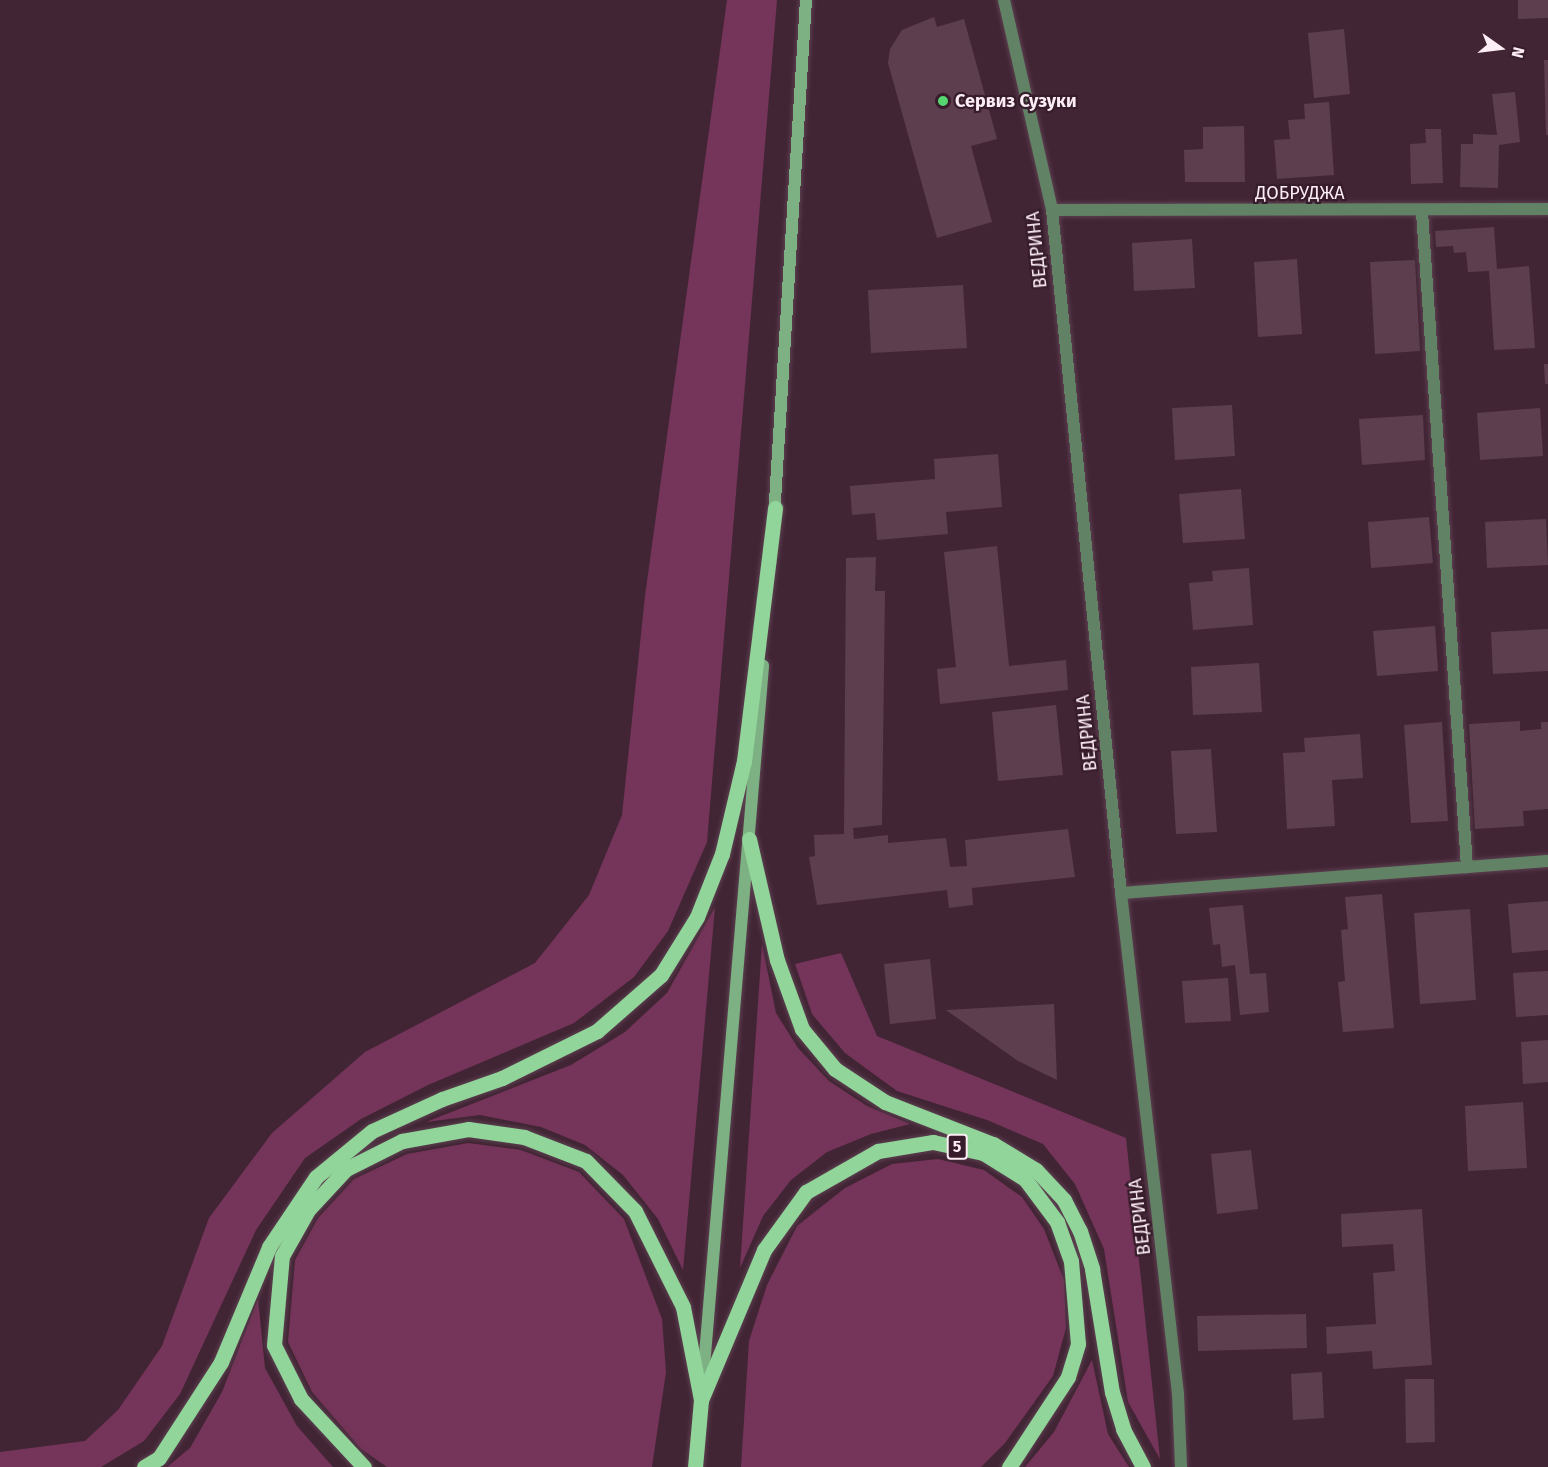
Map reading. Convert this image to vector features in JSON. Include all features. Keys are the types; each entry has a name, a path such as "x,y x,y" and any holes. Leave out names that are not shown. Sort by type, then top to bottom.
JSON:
{"main road":[{"path":"701,1400 775,508 806,0"},
{"path":"144,1467 159,1458 215,1371 269,1247 316,1177 372,1131 442,1099 502,1078 597,1031 662,975 698,917 722,854 744,761 775,508"},
{"path":"749,839 780,970 802,1029 835,1069 885,1102 993,1144 1036,1170 1064,1200 1080,1230 1092,1269 1112,1392 1123,1429 1143,1467"},
{"path":"364,1467 301,1399 274,1345 281,1265 308,1210 346,1169 402,1141 468,1129 524,1137 586,1161 635,1211 683,1307 701,1400"},
{"name":"5","path":"695,1467 701,1400 764,1250 806,1192 878,1151 933,1142 983,1153 1025,1179 1057,1222 1071,1261 1078,1344 1068,1377 1009,1467"}],"street":[{"name":"ВЕДРИНА","path":"1004,0 1052,210 1121,894 1178,1394 1180,1467"},
{"name":"ДОБРУДЖА","path":"1052,210 1422,212 1548,209"},
{"path":"1422,212 1467,867"},
{"path":"1121,894 1548,861"}],"shaded area":[{"path":"727,0 777,0 707,842 668,931 634,977 574,1023 428,1085 361,1119 305,1158 256,1230 180,1394 144,1441 101,1467 0,1467 0,1452 85,1441 118,1410 162,1346 209,1218 272,1133 365,1052 535,963 589,895 622,815 645,596"},
{"path":"715,907 683,1270 658,1219 623,1175 585,1145 541,1127 480,1115 426,1122 571,1065 625,1032 667,993"},
{"path":"762,944 776,1013 798,1048 829,1081 867,1106 910,1124 871,1134 827,1152 791,1180 763,1216 740,1268"},
{"path":"841,953 877,1036 1126,1138 1160,1459 1128,1402 1104,1249 1075,1184 1043,1144 987,1120 897,1091 845,1053 812,1014 795,964"},
{"path":"468,1143 521,1150 579,1172 624,1219 662,1319 666,1372 652,1467 387,1467 361,1449 312,1392 288,1342 295,1260 318,1218 354,1179 407,1154"},
{"path":"938,1159 984,1170 1022,1197 1044,1229 1064,1280 1066,1328 1053,1376 1005,1443 981,1467 741,1467 749,1341 767,1285 797,1226 845,1188 892,1164"},
{"path":"258,1299 265,1368 297,1426 333,1467 167,1467 190,1448 222,1392"},
{"path":"1092,1360 1108,1434 1129,1467 1025,1467 1054,1432"}],"building":[{"path":"1518,0 1548,0 1548,18 1518,19"},
{"name":"Сервиз Сузуки","path":"934,17 937,27 964,19 997,139 971,146 992,222 937,238 888,63 890,49 902,30"},
{"path":"1344,29 1350,94 1314,98 1308,33"},
{"path":"1544,60 1548,60 1548,135 1546,135"},
{"path":"1515,92 1520,142 1499,145 1498,188 1460,187 1461,144 1473,144 1473,134 1497,135 1492,94"},
{"path":"1329,102 1334,175 1277,179 1274,140 1290,139 1288,120 1305,119 1304,104"},
{"path":"1244,126 1245,182 1185,182 1184,150 1203,149 1203,127"},
{"path":"1425,129 1441,129 1443,183 1411,184 1410,144 1426,143"},
{"path":"1494,227 1497,269 1529,266 1535,348 1494,350 1489,271 1468,272 1466,252 1454,253 1453,246 1436,247 1435,231"},
{"path":"1192,239 1195,288 1134,291 1132,243"},
{"path":"1297,259 1302,334 1258,337 1254,262"},
{"path":"1415,260 1420,351 1375,354 1370,262"},
{"path":"963,285 967,348 871,353 868,290"},
{"path":"1544,364 1548,364 1548,384 1545,384"},
{"path":"1232,405 1235,456 1175,460 1172,408"},
{"path":"1540,408 1543,456 1480,460 1477,413"},
{"path":"1423,415 1425,460 1362,465 1359,419"},
{"path":"998,454 1002,507 946,512 948,534 877,540 875,513 852,515 850,486 935,479 934,459"},
{"path":"1241,489 1245,539 1183,543 1179,494"},
{"path":"1429,517 1433,563 1371,568 1368,522"},
{"path":"1546,519 1548,565 1487,568 1485,522"},
{"path":"997,546 1009,666 1066,660 1068,690 940,704 937,669 956,667 944,552"},
{"path":"876,557 875,591 885,591 882,825 853,828 854,839 888,835 888,843 946,838 950,867 967,866 965,840 1068,829 1075,877 972,888 973,905 949,908 947,890 817,905 809,857 815,856 814,835 844,834 846,558"},
{"path":"1249,568 1253,625 1193,630 1189,583 1213,581 1212,571"},
{"path":"1435,626 1438,671 1377,676 1373,631"},
{"path":"1548,629 1548,671 1493,674 1491,632"},
{"path":"1259,663 1262,712 1193,715 1191,667"},
{"path":"1056,705 1063,775 998,781 992,712"},
{"path":"1520,721 1520,731 1541,729 1541,722 1548,722 1548,809 1523,811 1524,826 1475,829 1469,724"},
{"path":"1442,722 1448,821 1411,823 1404,725"},
{"path":"1360,734 1363,778 1332,780 1335,826 1287,829 1283,753 1305,752 1304,738"},
{"path":"1211,749 1217,832 1176,834 1171,751"},
{"path":"1382,894 1394,1028 1343,1032 1338,982 1345,981 1341,930 1348,929 1345,897"},
{"path":"1548,901 1548,950 1512,953 1508,904"},
{"path":"1243,905 1250,974 1266,973 1269,1012 1240,1015 1235,965 1222,967 1220,944 1213,945 1209,908"},
{"path":"1470,909 1476,1000 1420,1004 1414,913"},
{"path":"930,959 936,1019 890,1024 884,964"},
{"path":"1548,971 1548,1015 1516,1017 1513,973"},
{"path":"1228,978 1231,1021 1185,1023 1182,981"},
{"path":"1054,1004 1057,1080 1018,1061 946,1010"},
{"path":"1548,1040 1548,1082 1523,1084 1521,1042"},
{"path":"1523,1102 1527,1168 1468,1171 1465,1106"},
{"path":"1251,1150 1258,1209 1217,1214 1211,1154"},
{"path":"1422,1209 1432,1365 1373,1369 1372,1351 1327,1354 1326,1327 1376,1324 1373,1273 1395,1271 1393,1244 1342,1247 1341,1214"},
{"path":"1306,1314 1307,1348 1198,1351 1197,1316"},
{"path":"1322,1372 1324,1418 1293,1420 1291,1374"},
{"path":"1405,1379 1434,1379 1435,1442 1406,1443"}],"place":[{"name":"Сервиз Сузуки","path":"943,101"}]}
